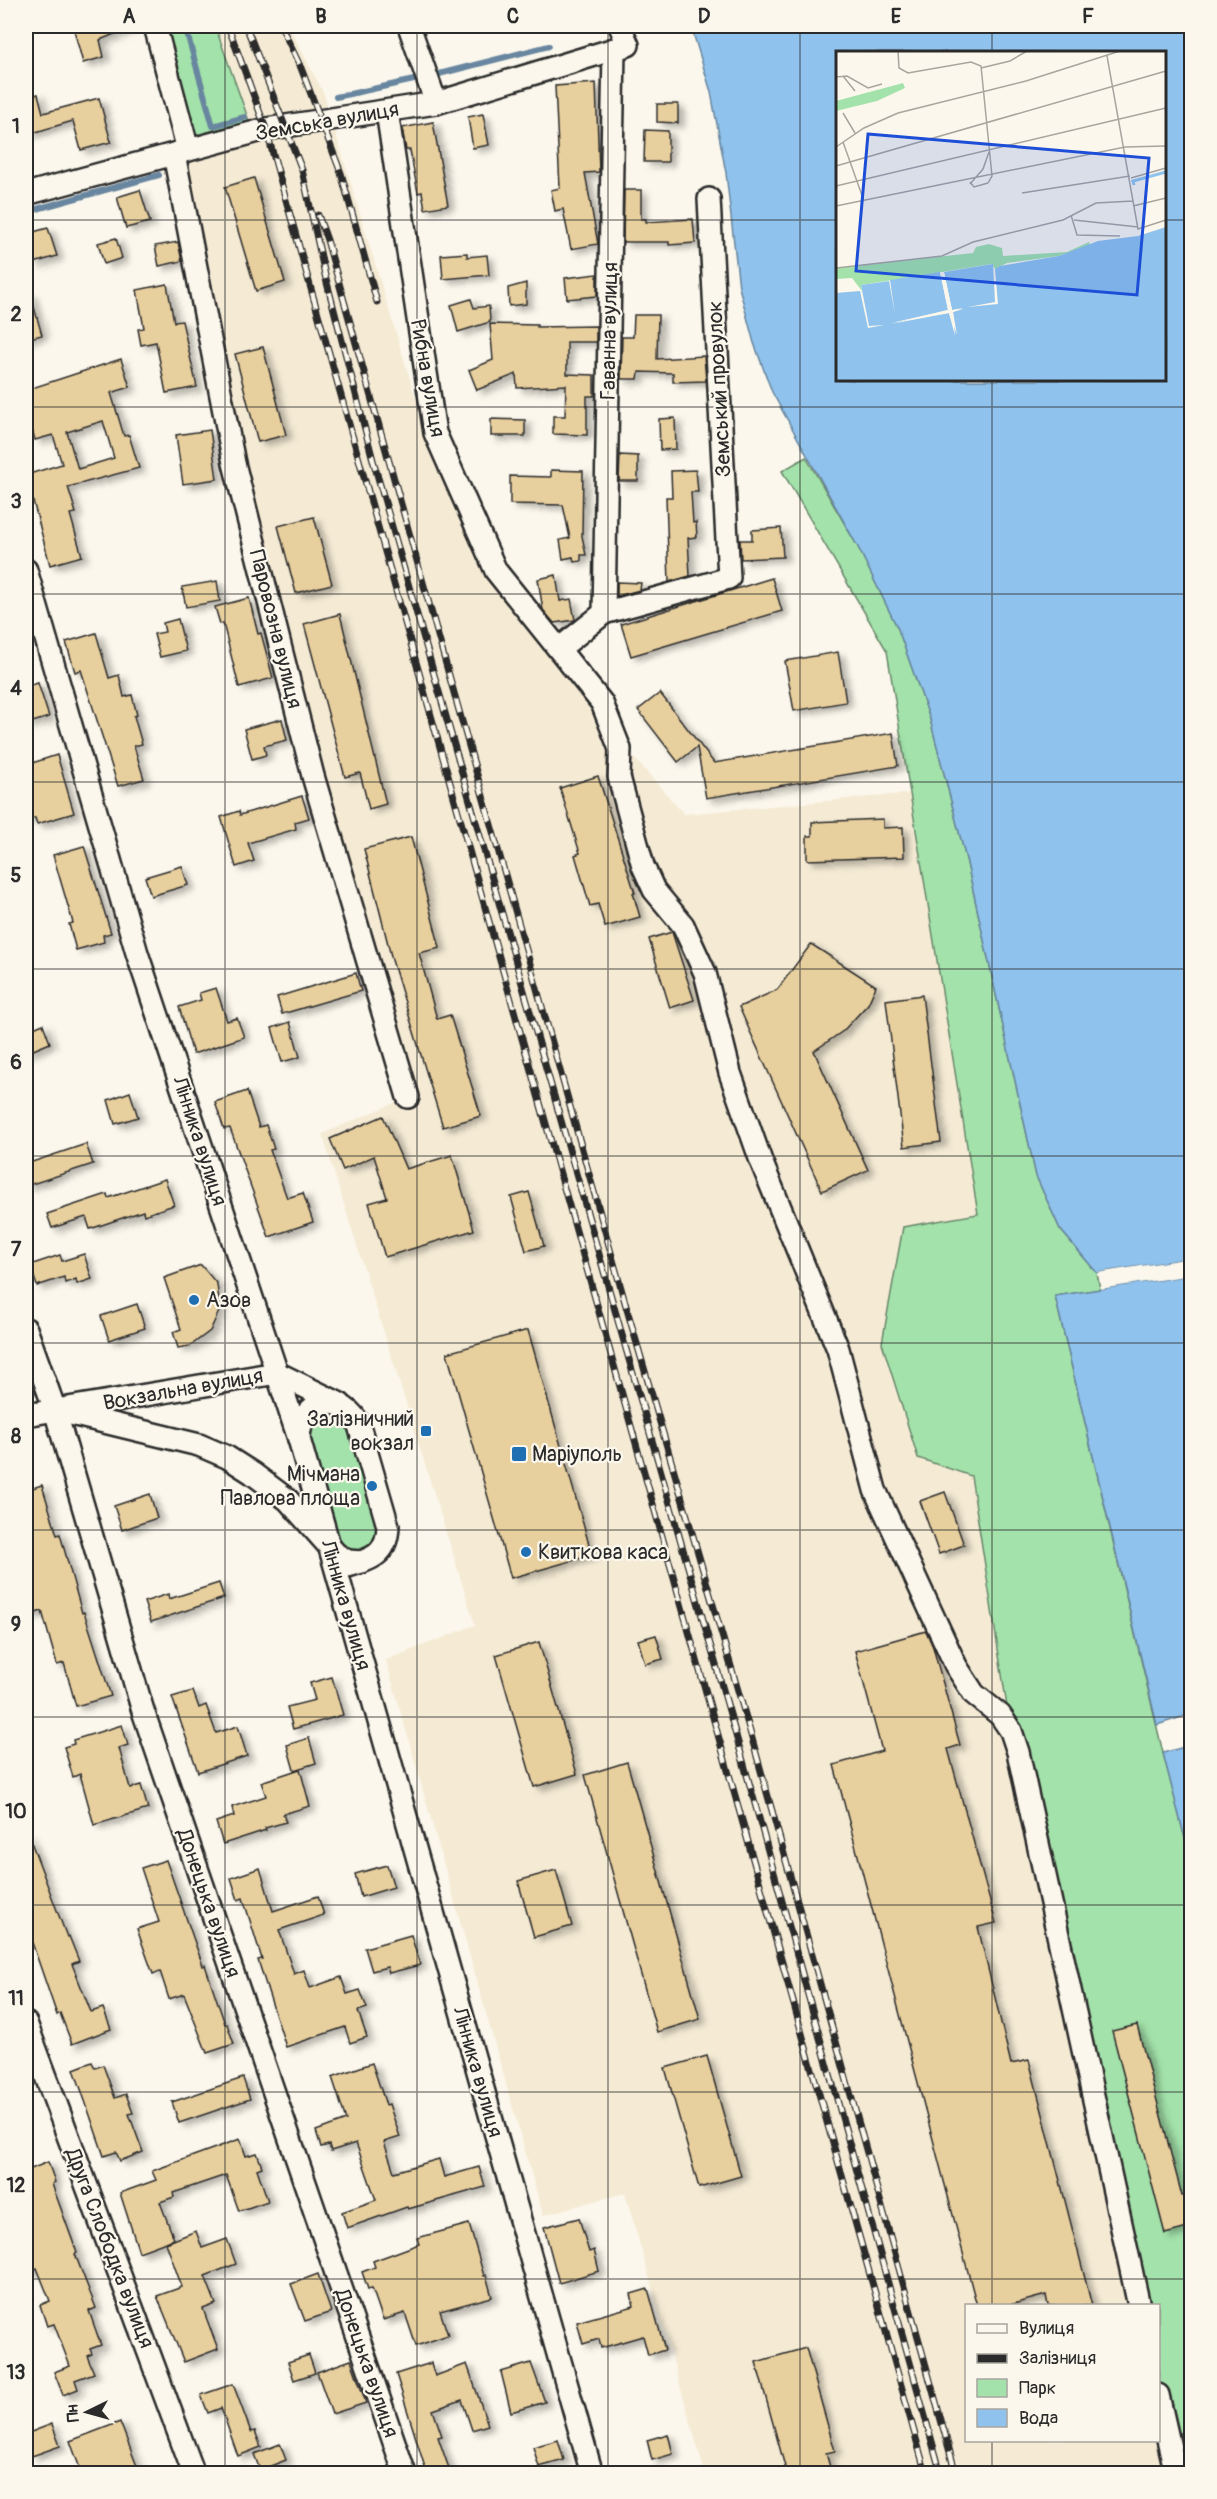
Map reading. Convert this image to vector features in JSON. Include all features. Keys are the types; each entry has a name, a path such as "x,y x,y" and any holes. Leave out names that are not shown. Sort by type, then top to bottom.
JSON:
{"street":[{"name":"Паровозна вулиця","path":"155,26 181,152 237,475 313,776 408,1097"},
{"path":"409,26 436,103"},
{"name":"Гаванна вулиця","path":"604,613 620,26"},
{"name":"Земська вулиця","path":"26,194 267,129 436,103 621,47"},
{"name":"Рибна вулиця","path":"387,111 435,433 496,571 607,713 620,749 621,786 643,866 654,890 683,925 705,973 730,1073 761,1161 838,1349 875,1490 956,1666 974,1694 1000,1715 1011,1731 1018,1752 1139,2304"},
{"name":"Земський провулок","path":"604,613 729,578 709,199"},
{"name":"Лінника вулиця","path":"26,570 137,954 299,1439 592,2474"},
{"path":"559,649 604,613"},
{"name":"Донецька вулиця","path":"26,1329 55,1410 143,1711 405,2474"},
{"name":"Вокзальна вулиця","path":"26,1415 277,1373 340,1404"},
{"path":"299,1439 299,1426 305,1414 315,1406 327,1402 340,1404 351,1411 358,1422 388,1526 383,1549 374,1557 336,1570"},
{"name":"Вокзальна вулиця","path":"55,1410 199,1445 227,1457 288,1500 336,1554 348,1561 362,1562"},
{"name":"Друга Слободка вулиця","path":"26,2023 194,2474"},
{"path":"1160,2405 1176,2474"}],"shaded area":[{"path":"215,26 289,26 324,94 425,429 491,584 582,699 684,814 912,793 978,1214 918,1458 971,1476 1016,1764 1133,2304 965,2304 965,2442 1159,2442 1170,2473 705,2473 625,2193 543,2215 386,1660 475,1625 322,1134 408,1097 321,773 243,463 181,161 201,155 196,135 249,121"}],"green space":[{"path":"166,26 215,26 249,121 196,135"},
{"path":"806,457 859,549 898,629 930,719 967,863 1036,1176 1060,1229 1097,1273 1100,1289 1055,1296 1191,1862 1191,2473 1170,2473 1160,2426 1160,2304 1133,2304 1016,1764 971,1476 918,1458 882,1343 903,1227 978,1214 887,651 782,471"},
{"path":"323,1409 347,1417 381,1536 364,1555 340,1548 307,1437 309,1420"}],"water":[{"path":"691,26 1191,26 1191,1258 1097,1273 1060,1229 1036,1176 967,863 930,719 898,629 859,549 772,392 754,343 739,287 726,173 711,92"},
{"path":"1191,1275 1191,1714 1157,1725 1055,1296"},
{"path":"1191,1745 1191,1862 1163,1753"}],"pier":[{"path":"1191,1258 1192,1261 1097,1276 1097,1273"},
{"path":"1192,1272 1191,1275 1100,1289 1099,1286"}],"building":[{"path":"91,26 134,26 100,40 104,57 83,63 74,30"},
{"path":"596,83 599,172 585,173 598,244 571,249 563,209 555,211 551,190 560,188 555,86"},
{"path":"38,94 43,113 99,98 111,142 81,150 73,121 29,134 26,97"},
{"path":"657,104 678,104 678,123 657,122"},
{"path":"483,114 489,145 473,148 468,117"},
{"path":"433,122 448,205 425,209 422,192 418,193 410,150 406,150 402,128"},
{"path":"645,130 668,131 668,162 644,162"},
{"path":"254,178 285,282 256,291 225,187"},
{"path":"140,190 150,222 126,228 117,197"},
{"path":"624,190 641,190 641,219 646,219 646,222 693,219 695,243 669,245 669,242 623,242"},
{"path":"48,228 57,256 34,263 26,234"},
{"path":"116,238 122,258 104,264 98,243"},
{"path":"178,242 182,261 159,266 155,246"},
{"path":"467,253 467,257 487,255 489,275 443,279 441,255"},
{"path":"597,274 597,296 567,299 565,278"},
{"path":"526,283 526,304 509,306 508,288"},
{"path":"167,284 174,322 182,321 197,387 166,393 156,342 141,345 138,329 144,328 137,290"},
{"path":"30,293 42,335 26,339 26,294"},
{"path":"471,299 474,308 489,306 490,322 458,332 451,305"},
{"path":"634,315 658,315 657,359 704,356 706,381 673,382 673,373 639,372 638,379 621,379 622,337 633,337"},
{"path":"490,324 537,325 537,327 596,326 596,342 567,342 567,374 594,375 594,396 587,396 587,435 553,434 553,416 565,416 566,385 517,388 516,374 477,390 469,370 493,360"},
{"path":"263,347 286,435 258,442 235,354"},
{"path":"121,359 130,387 111,393 124,436 129,435 139,468 68,487 76,513 70,514 82,556 50,565 32,497 26,499 26,475 62,464 53,435 35,440 26,407 26,390","holes":["103,421 114,458 78,469 67,432"]},
{"path":"675,418 676,449 660,450 659,419"},
{"path":"491,419 525,420 525,436 491,436"},
{"path":"210,430 217,479 183,484 176,435"},
{"path":"620,455 638,456 638,481 619,481"},
{"path":"551,470 583,471 582,536 586,555 581,555 581,561 574,562 573,557 563,559 560,540 570,538 563,505 510,504 510,476 551,477"},
{"path":"696,470 698,492 691,492 693,523 696,522 697,537 688,538 690,576 669,582 666,497 672,497 671,471"},
{"path":"314,517 332,584 296,593 278,526"},
{"path":"781,528 783,557 741,559 740,540 752,540 752,530"},
{"path":"556,575 560,601 571,599 575,620 554,623 543,610 538,579"},
{"path":"772,578 782,611 631,656 621,624"},
{"path":"217,581 220,601 186,607 182,587"},
{"path":"617,582 641,583 640,590 617,596"},
{"path":"249,598 273,678 239,687 223,623 220,624 215,607"},
{"path":"340,614 386,804 369,809 360,773 345,777 304,624"},
{"path":"178,619 186,651 160,657 154,634 165,632 163,623"},
{"path":"96,633 109,678 119,675 124,697 132,695 137,715 134,716 142,744 134,746 144,779 118,786 81,670 75,672 66,642"},
{"path":"838,652 846,702 794,711 785,661"},
{"path":"38,683 49,717 26,724 26,686"},
{"path":"660,693 714,763 893,733 898,766 706,798 697,747 678,762 638,710"},
{"path":"282,719 287,740 264,746 266,755 252,759 244,729"},
{"path":"57,755 74,813 37,824 35,818 26,820 26,765"},
{"path":"598,776 635,893 633,893 640,917 605,927 598,904 590,906 575,855 580,853 560,788"},
{"path":"302,796 309,818 295,822 296,829 248,843 254,861 236,867 221,817 239,811 240,815"},
{"path":"883,819 883,828 903,827 904,857 807,860 807,836 812,836 812,822"},
{"path":"411,837 440,948 419,953 437,1019 450,1015 481,1116 443,1127 392,960 364,849"},
{"path":"84,846 111,933 103,935 104,942 76,950 69,924 73,923 53,855"},
{"path":"182,866 188,885 151,896 145,877"},
{"path":"672,932 694,1000 670,1008 649,939"},
{"path":"811,944 876,986 868,1004 843,1031 814,1051 868,1170 822,1191 739,1007 777,990"},
{"path":"356,973 361,991 282,1014 277,997"},
{"path":"216,988 227,1021 237,1018 244,1037 193,1054 179,1007 201,1000 199,993"},
{"path":"922,995 941,1142 904,1147 886,1000"},
{"path":"290,1022 300,1057 282,1062 272,1028"},
{"path":"43,1024 50,1043 26,1053 26,1034 30,1032 29,1030"},
{"path":"247,1091 259,1127 266,1125 274,1149 270,1150 287,1198 303,1193 313,1222 269,1237 230,1128 224,1129 215,1102"},
{"path":"130,1092 138,1117 115,1124 108,1100"},
{"path":"383,1116 406,1169 452,1155 474,1230 385,1257 369,1203 387,1198 374,1156 343,1170 330,1139"},
{"path":"86,1144 93,1164 26,1186 26,1164"},
{"path":"165,1179 174,1205 144,1215 143,1211 90,1229 86,1217 52,1228 47,1214 107,1194 108,1198"},
{"path":"529,1192 544,1246 526,1251 511,1197"},
{"path":"84,1254 92,1279 77,1284 76,1279 65,1283 64,1277 37,1286 30,1265 60,1255 62,1261"},
{"path":"201,1265 217,1284 220,1309 210,1331 190,1346 178,1348 173,1332 181,1329 164,1278"},
{"path":"137,1304 145,1328 109,1340 101,1316"},
{"path":"528,1330 592,1555 511,1578 447,1353"},
{"path":"42,1485 57,1535 60,1534 82,1613 84,1612 111,1696 76,1706 64,1663 57,1665 42,1611 26,1616 26,1490"},
{"path":"945,1492 964,1545 939,1554 920,1501"},
{"path":"150,1494 157,1518 122,1530 114,1506"},
{"path":"219,1583 224,1598 151,1622 144,1602 168,1594 169,1599"},
{"path":"926,1631 933,1647 960,1745 948,1749 996,1923 978,1927 1011,2064 1029,2060 1091,2304 1048,2304 1046,2295 1013,2304 976,2304 834,1765 882,1751 855,1651"},
{"path":"656,1635 663,1659 645,1664 638,1640"},
{"path":"539,1642 577,1774 534,1787 496,1655"},
{"path":"332,1677 343,1715 293,1729 287,1707 315,1700 310,1683"},
{"path":"193,1691 199,1708 206,1705 216,1733 238,1726 247,1756 198,1772 172,1697"},
{"path":"122,1725 128,1745 119,1748 130,1788 141,1785 148,1809 94,1825 80,1774 73,1777 64,1747 74,1744 73,1740"},
{"path":"309,1738 316,1763 294,1770 287,1745"},
{"path":"627,1762 700,2019 657,2032 585,1775"},
{"path":"300,1769 310,1806 283,1814 286,1822 223,1844 216,1822 234,1816 232,1807 266,1796 261,1782"},
{"path":"27,1831 67,1937 69,1936 79,1961 72,1964 91,2012 103,2008 111,2029 72,2044 60,2013 57,2015 26,1925"},
{"path":"166,1860 203,1966 205,1965 234,2044 207,2053 184,1994 169,1999 160,1971 153,1974 137,1929 159,1922 141,1868"},
{"path":"387,1865 394,1887 361,1897 355,1874"},
{"path":"260,1868 273,1911 318,1896 324,1915 279,1930 294,1974 304,1970 310,1988 341,1977 347,1994 360,1990 367,2008 358,2011 367,2037 350,2043 345,2027 286,2047 258,1960 262,1959 243,1898 238,1900 231,1878"},
{"path":"556,1870 572,1926 534,1937 518,1881"},
{"path":"411,1935 420,1965 389,1973 387,1967 372,1971 365,1948"},
{"path":"1137,2025 1182,2196 1191,2193 1191,2227 1165,2234 1112,2031"},
{"path":"707,2056 741,2176 699,2188 665,2068"},
{"path":"92,2062 95,2068 103,2065 115,2098 126,2094 133,2113 129,2114 143,2152 120,2161 116,2152 104,2156 74,2069"},
{"path":"372,2063 400,2137 384,2142 394,2172 439,2159 444,2177 479,2167 485,2187 408,2209 407,2207 347,2228 342,2212 376,2200 356,2143 331,2151 329,2145 321,2147 316,2131 346,2120 332,2077"},
{"path":"243,2078 250,2099 179,2123 172,2102"},
{"path":"240,2139 246,2156 257,2153 262,2167 257,2169 268,2201 239,2211 226,2175 173,2193 174,2197 160,2202 174,2239 139,2252 120,2193 156,2180 152,2171"},
{"path":"48,2162 55,2182 52,2184 77,2253 75,2254 96,2308 89,2311 101,2345 90,2349 92,2354 87,2356 94,2373 75,2380 78,2389 63,2395 54,2372 70,2366 54,2324 47,2326 40,2305 50,2301 37,2268 26,2273 26,2171"},
{"path":"579,2218 589,2252 594,2250 599,2271 559,2283 544,2227"},
{"path":"469,2224 492,2297 440,2311 448,2335 416,2346 405,2313 383,2320 372,2288 368,2289 362,2272 375,2267 373,2261 419,2244 417,2238"},
{"path":"196,2231 202,2248 227,2239 236,2264 205,2276 216,2304 203,2309 218,2349 184,2362 157,2296 182,2287 166,2243"},
{"path":"318,2274 331,2312 305,2321 291,2284"},
{"path":"648,2289 665,2350 648,2355 643,2336 601,2348 599,2339 583,2344 577,2322 634,2306 631,2294"},
{"path":"806,2348 835,2451 826,2453 832,2474 787,2474 756,2362"},
{"path":"309,2355 315,2373 294,2380 288,2362"},
{"path":"351,2360 366,2403 332,2414 317,2372"},
{"path":"431,2363 435,2376 467,2364 488,2425 472,2430 462,2400 433,2410 442,2436 438,2437 451,2474 427,2474 396,2374"},
{"path":"531,2363 545,2402 511,2412 501,2372"},
{"path":"233,2384 251,2432 255,2431 261,2447 238,2456 221,2408 208,2413 201,2395"},
{"path":"120,2422 140,2474 82,2474 70,2441"},
{"path":"52,2424 60,2446 32,2456 26,2434"},
{"path":"668,2434 673,2454 652,2460 647,2440"},
{"path":"558,2440 564,2460 539,2467 533,2447"},
{"path":"280,2444 286,2460 260,2470 254,2454"}],"waterway":[{"path":"185,26 213,126 245,117"},
{"path":"439,74 549,46"},
{"path":"336,97 414,80"},
{"path":"26,212 159,175"}],"railway":[{"path":"228,26 266,129 926,2474"},
{"path":"246,26 302,170 325,275 373,460 737,1739 941,2474"},
{"path":"281,26 301,68 341,173 377,302"},
{"path":"318,215 327,240 626,1306 751,1735 956,2474"}],"place":[{"name":"Азов","path":"194,1300"},
{"name":"Залізничний вокзал","path":"426,1431"},
{"name":"Маріуполь","path":"519,1454"},
{"name":"Мічмана Павлова площа","path":"372,1486"},
{"name":"Квиткова каса","path":"526,1552"}]}
